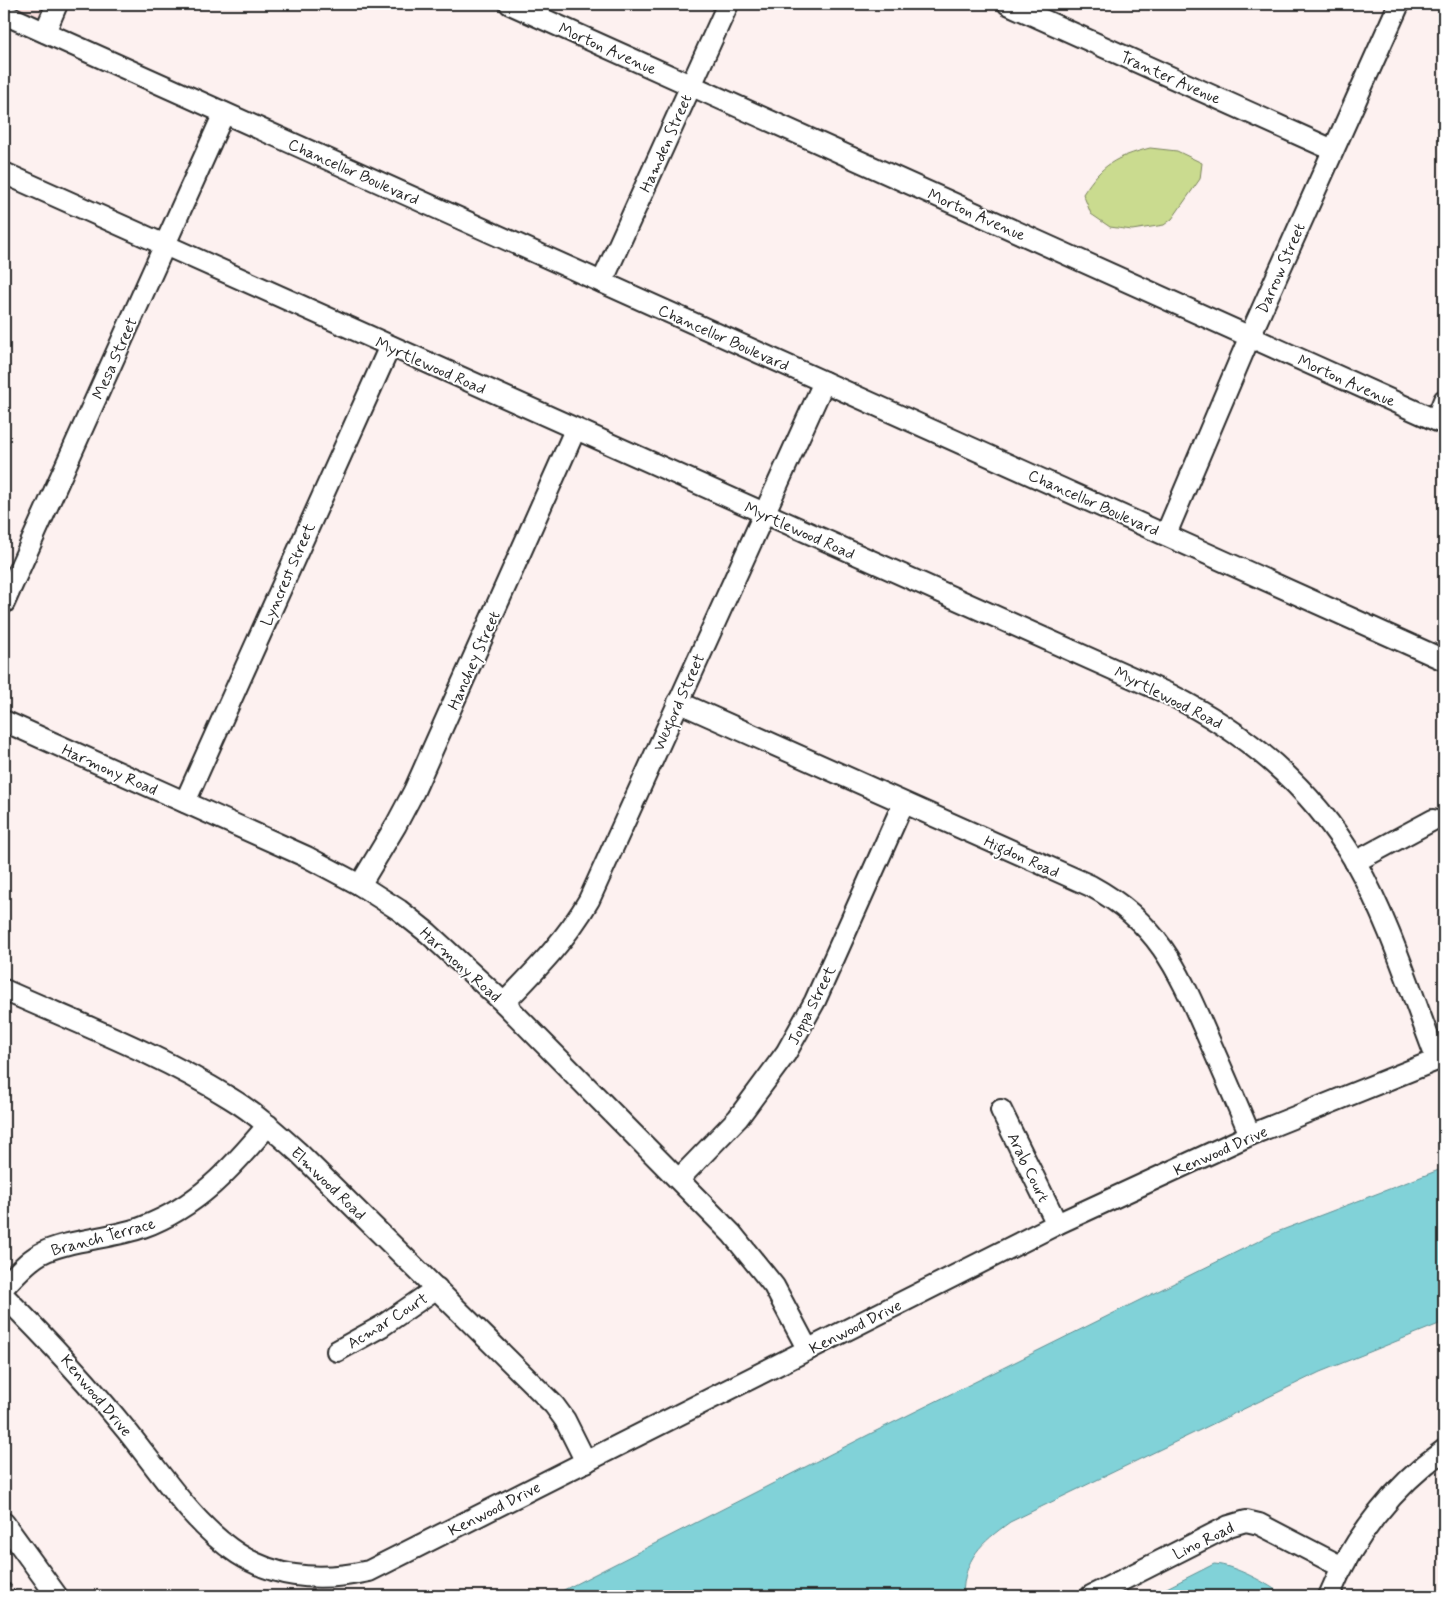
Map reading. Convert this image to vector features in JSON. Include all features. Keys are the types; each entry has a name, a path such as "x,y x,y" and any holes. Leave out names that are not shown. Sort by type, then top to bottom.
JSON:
{"street":[{"path":"45,32 57,4"},
{"name":"Morton Avenue","path":"510,4 1440,422"},
{"name":"Hamden Street","path":"602,282 728,4"},
{"name":"Tranter Avenue","path":"1008,4 1333,150"},
{"name":"Darrow Street","path":"1166,534 1250,336 1399,4"},
{"name":"Chancellor Boulevard","path":"4,14 1444,660"},
{"name":"Mesa Street","path":"4,603 224,113"},
{"name":"Myrtlewood Road","path":"4,173 1170,695 1208,714 1252,744 1292,779 1328,820 1355,862 1382,919 1441,1059"},
{"name":"Lyncrest Street","path":"185,802 390,346"},
{"name":"Wexford Street","path":"504,1003 554,951 578,919 592,894 824,382"},
{"path":"1440,422 1444,400"},
{"name":"Hanchey Street","path":"360,884 396,825 414,791 575,430"},
{"name":"Higdon Road","path":"678,702 903,804 1091,886 1120,904 1144,925 1166,951 1181,978 1250,1135"},
{"name":"Harmony Road","path":"4,721 307,857 360,884 399,910 428,933 504,1003 732,1234 759,1265 774,1286 808,1350"},
{"name":"Joppa Street","path":"678,1179 738,1118 786,1053 815,1001 903,804"},
{"path":"1355,862 1433,820"},
{"name":"Elmwood Road","path":"4,990 184,1071 231,1099 268,1125 437,1288 560,1412 586,1462"},
{"name":"Kenwood Drive","path":"4,1296 55,1346 100,1397 212,1544 238,1565 268,1585 321,1585 354,1577 1057,1224 1250,1135 1441,1059"},
{"name":"Arab Court","path":"1001,1110 1057,1224"},
{"name":"Branch Terrace","path":"4,1287 27,1263 44,1252 134,1230 156,1222 184,1207 225,1175 268,1125"},
{"name":"Acmar Court","path":"337,1351 382,1326 437,1288"},
{"path":"1329,1596 1342,1567 1378,1514 1413,1476 1444,1450"},
{"name":"Lino Road","path":"1092,1596 1229,1526 1246,1521 1259,1524 1342,1567"},
{"path":"4,1523 57,1596"}],"path":[{"path":"4,1577 18,1596"}],"shaded area":[{"path":"4,4 49,4 41,21"}],"green space":[{"path":"1150,148 1177,151 1202,163 1200,179 1172,219 1164,225 1132,230 1110,227 1091,214 1083,194 1097,175 1111,163"}],"water":[{"path":"1444,1168 1444,1322 1320,1372 1010,1522 991,1537 976,1553 967,1571 963,1596 552,1596 868,1435 1277,1232"},
{"path":"1214,1564 1222,1565 1251,1576 1284,1596 1151,1596"}]}
